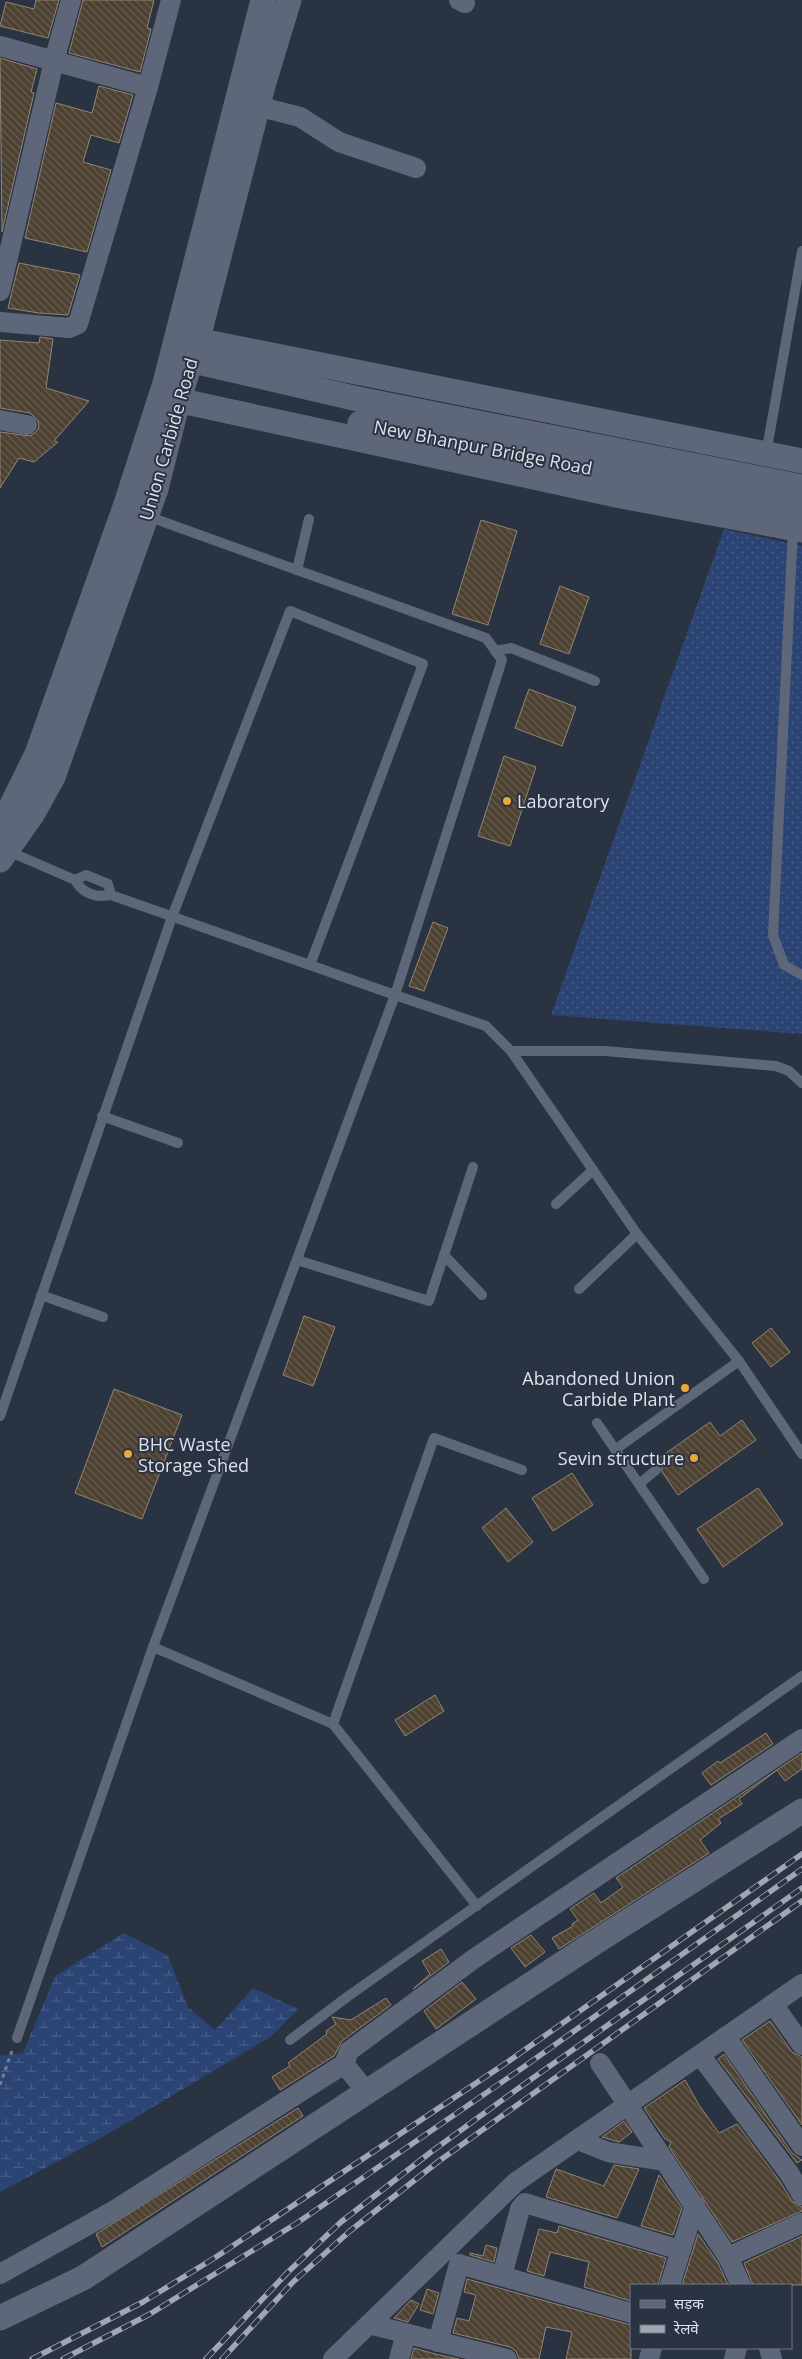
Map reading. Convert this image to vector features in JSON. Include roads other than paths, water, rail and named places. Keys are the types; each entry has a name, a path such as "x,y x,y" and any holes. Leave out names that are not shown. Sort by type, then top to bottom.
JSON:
{"street":[{"path":"0,291 7,227 71,0"},
{"path":"0,322 68,328 78,324 148,88 171,0"},
{"name":"Union Carbide Road","path":"184,349 263,0"},
{"name":"Union Carbide Road","path":"2,846 37,754 136,512 289,0"},
{"path":"0,46 148,88"},
{"path":"257,106 300,117 339,142 416,168"},
{"path":"184,349 802,461"},
{"name":"New Bhanpur Bridge Road","path":"184,349 368,401 802,487"},
{"name":"New Bhanpur Bridge Road","path":"171,392 799,522"},
{"path":"0,420 27,425"},
{"path":"0,2274 115,2210 344,2064 349,2051 475,1958 802,1738"},
{"path":"0,2318 83,2278 366,2091 802,1811"},
{"path":"333,2359 516,2182 802,1984"},
{"path":"773,2004 802,2045"},
{"path":"726,2037 802,2146"},
{"path":"700,2055 796,2168 802,2195"},
{"path":"600,2063 695,2205 728,2257 742,2284"},
{"path":"344,2064 366,2091"},
{"path":"578,2140 608,2152 665,2161"},
{"path":"502,2276 520,2209 525,2203 680,2250"},
{"path":"670,2284 695,2205"},
{"path":"728,2257 802,2223"},
{"path":"438,2342 459,2264 630,2313"},
{"path":"369,2324 479,2355 507,2359"},
{"path":"400,2359 406,2334"}],"lane":[{"path":"766,454 802,251"},
{"path":"17,2038 153,1647 396,994 502,660 486,638 136,512"},
{"path":"297,570 310,519"},
{"path":"799,522 773,935 784,965 802,975"},
{"path":"0,1416 172,917 290,611 423,664 310,965"},
{"path":"495,651 511,648 595,681"},
{"path":"2,846 75,880 81,890 99,897 111,895 486,1026 511,1051 637,1234 739,1361 802,1454"},
{"path":"75,880 86,876 108,884 111,895"},
{"path":"511,1051 605,1051 776,1066 789,1071 802,1083"},
{"path":"102,1116 178,1143"},
{"path":"297,1260 429,1301 473,1167"},
{"path":"556,1204 593,1170"},
{"path":"580,1289 637,1234"},
{"path":"444,1255 482,1296"},
{"path":"42,1295 103,1317"},
{"path":"616,1450 739,1361"},
{"path":"597,1423 704,1579"},
{"path":"333,1724 434,1438 522,1470"},
{"path":"639,1484 656,1470"},
{"path":"153,1647 333,1724 477,1906"},
{"path":"290,2040 802,1676"}],"railway":[{"path":"32,2359 143,2302 216,2257 509,2061 802,1854"},
{"path":"63,2359 150,2314 297,2223 518,2071 802,1869"},
{"path":"206,2359 288,2272 341,2222 431,2152 523,2085 802,1888"},
{"path":"222,2359 293,2282 350,2231 439,2161 802,1901"}],"place":[{"name":"Laboratory","path":"507,801"},
{"name":"Abandoned Union Carbide Plant","path":"685,1388"},
{"name":"BHC Waste Storage Shed","path":"128,1454"},
{"name":"Sevin structure","path":"694,1458"}]}
